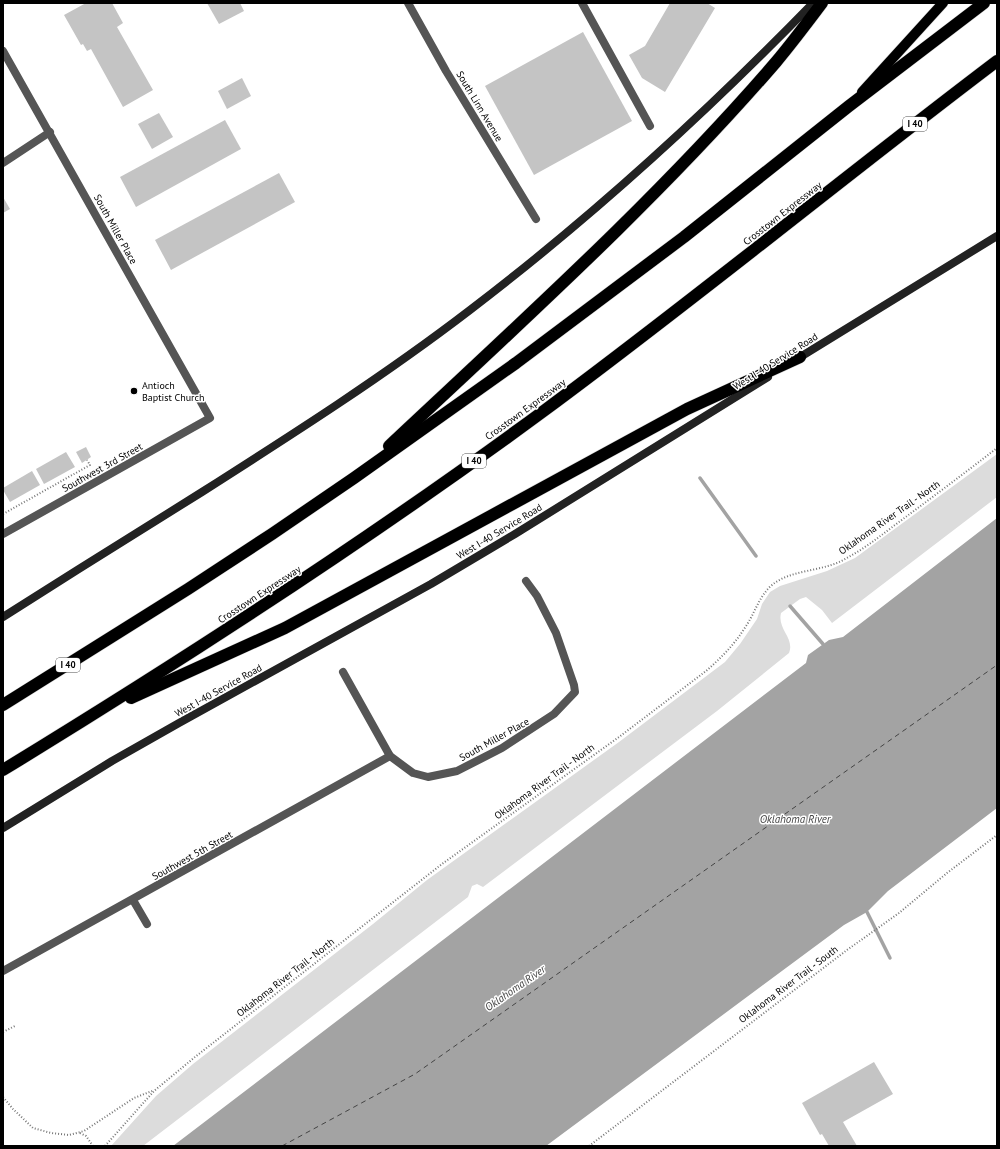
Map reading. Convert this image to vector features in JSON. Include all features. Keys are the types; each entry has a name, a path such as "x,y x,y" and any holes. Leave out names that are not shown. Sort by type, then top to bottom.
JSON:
{"highway":[{"path":"354,478 609,240 723,122 777,61 822,3"},
{"name":"I 40","path":"3,705 188,589 354,478 516,363 678,242 849,106 984,3"},
{"name":"Crosstown Expressway","path":"3,770 92,716 274,599 409,507 541,413 687,303 995,64"},
{"path":"92,716 285,628 686,409 800,357"}],"main road":[{"path":"3,617 320,416 409,355 470,310 539,255 646,165 765,53 813,3"},
{"path":"849,106 943,3"},
{"name":"West I-40 Service Road","path":"3,828 112,761 431,584 997,236"}],"street":[{"name":"South Linn Avenue","path":"408,3 446,71 536,218"},
{"path":"582,3 650,126"},
{"name":"South Miller Place","path":"3,50 210,418"},
{"path":"3,163 50,132"},
{"name":"Southwest 3rd Street","path":"3,534 210,418"},
{"name":"South Miller Place","path":"343,672 390,756 413,773 428,776 457,771 522,737 554,714 575,692 556,633 526,581"},
{"name":"Southwest 5th Street","path":"3,971 390,756"},
{"path":"133,900 147,924"}],"path":[{"name":"Oklahoma River Trail - North","path":"105,1146 154,1091 442,864 626,732 706,671 738,639 761,598 773,584 785,577 827,567 845,559 878,538 997,448"},
{"path":"3,514 90,465 87,460"},
{"name":"Oklahoma River Trail - South","path":"589,1146 898,913 997,835"},
{"path":"3,1032 15,1026"},
{"path":"3,1097 33,1128 51,1133 69,1135 84,1131 134,1098 154,1091"},
{"path":"79,1132 86,1136 93,1146"}],"shaded area":[{"path":"997,454 997,497 832,623 822,610 806,597 800,599 781,613 781,624 790,643 789,653 717,711 483,887 477,884 472,886 468,897 143,1146 111,1146 156,1096 193,1064 373,924 427,880 619,742 725,662 740,644 757,619 762,604 770,592 780,586 827,571 855,558"}],"water":[{"name":"Oklahoma River","path":"997,518 997,808 888,891 867,912 844,925 546,1146 173,1146 806,663 808,655 829,640 843,637"}],"building":[{"path":"86,3 112,3 123,23 117,27 153,90 123,107 91,49 87,51 83,44 81,45 64,15"},
{"path":"207,3 240,3 244,11 219,24"},
{"path":"670,3 707,3 715,8 665,92 642,78 629,55 645,46"},
{"path":"583,32 632,121 534,175 485,86"},
{"path":"242,78 251,96 227,109 218,91"},
{"path":"159,113 173,137 152,149 138,124"},
{"path":"225,120 241,149 136,207 120,177"},
{"path":"279,173 295,202 171,270 155,240"},
{"path":"3,197 10,209 3,213"},
{"path":"86,447 91,457 82,463 76,452"},
{"path":"66,452 75,467 44,484 36,469"},
{"path":"32,471 40,485 10,502 3,488"},
{"path":"874,1062 893,1094 843,1122 857,1146 829,1146 822,1134 820,1135 802,1103"}],"waterway":[{"path":"700,478 756,556"},
{"path":"790,606 823,644"},
{"path":"867,912 890,958"}],"ferry route":[{"path":"282,1146 415,1074 997,665"}],"place":[{"name":"Antioch Baptist Church","path":"134,391"}]}
